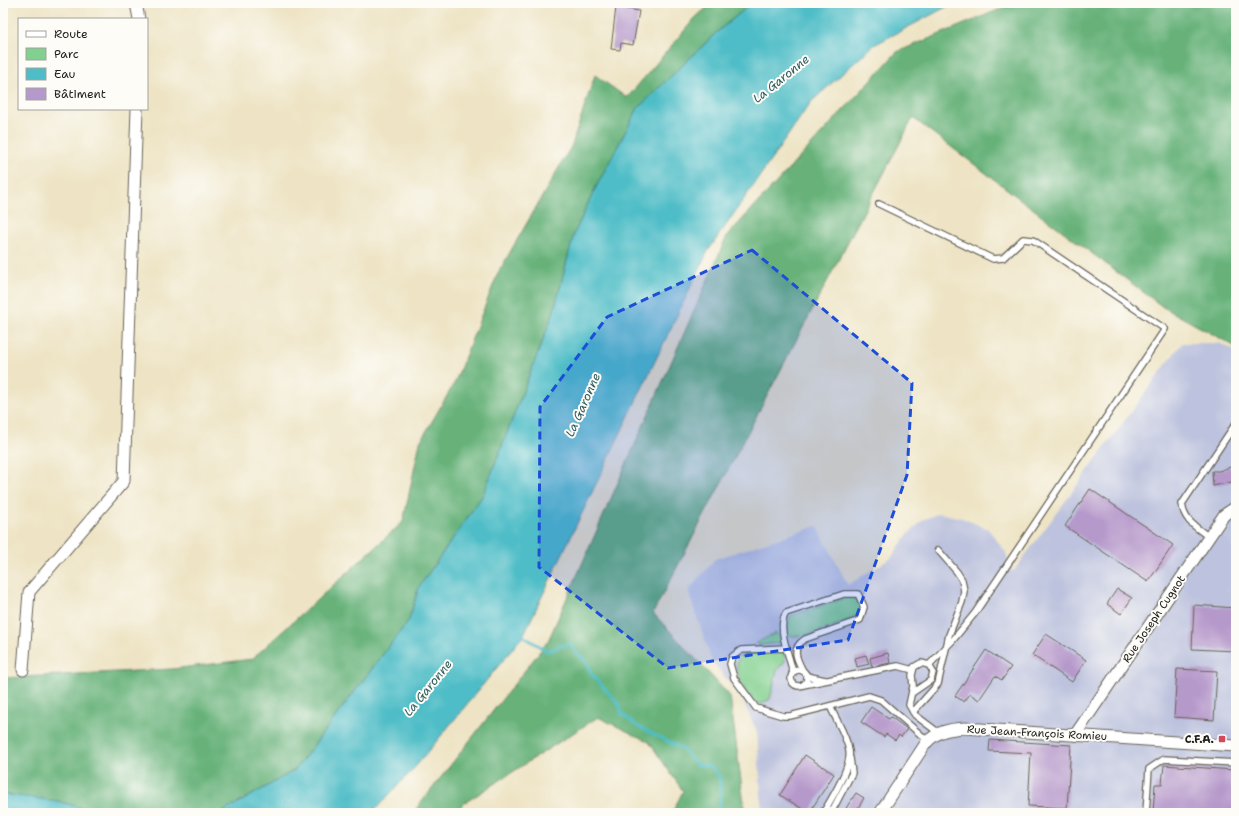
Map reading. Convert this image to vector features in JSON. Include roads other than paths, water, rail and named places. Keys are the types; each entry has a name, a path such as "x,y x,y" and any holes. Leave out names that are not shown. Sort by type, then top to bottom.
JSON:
{"street":[{"path":"136,3 139,18"},
{"path":"23,670 29,592 124,481 137,110"},
{"name":"Rue Joseph Cugnot","path":"1075,735 1224,515 1236,507"},
{"name":"Rue Jean-François Romieu","path":"880,813 928,741 939,733 947,730 965,728 1236,746"}],"lane":[{"path":"879,204 993,259 1002,258 1023,239 1033,240 1165,329 975,613 947,647 929,665"},
{"path":"1209,537 1190,523 1185,517 1182,504 1236,423"},
{"path":"913,712 938,684 947,647 964,591 962,580 957,572 938,550"},
{"path":"827,681 807,676 803,671 795,651 798,644 805,639 860,620 864,612 861,597 855,593 844,594 786,614 782,627 793,673 791,676 793,683 796,685 803,685 827,681 898,666 913,670"},
{"path":"787,648 745,649 732,657 730,664 734,678 756,708 762,711 790,716 870,696 878,698 928,741"},
{"path":"912,693 931,680 933,672 929,665 921,663 913,670 912,693 909,705 913,712 939,733"},
{"path":"793,673 800,670 803,671"},
{"path":"803,685 807,680 807,676"},
{"path":"823,813 850,758 848,744 830,706"},
{"path":"1146,813 1149,769 1164,759 1236,763"}],"water":[{"name":"La Garonne","path":"752,3 954,3 874,45 811,102 708,251 523,636 417,765 372,813 221,813 295,770 409,620 419,587 483,495 553,314 574,234 596,187 638,108 717,32"},
{"path":"3,794 58,801 98,813 3,813"}],"waterway":[{"path":"520,634 547,651 570,643 576,653 585,660 592,675 619,704 622,714 637,726 681,748 697,765 710,766 719,775 721,799 716,813"}],"place":[{"name":"C.F.A.","path":"1222,739"}]}
